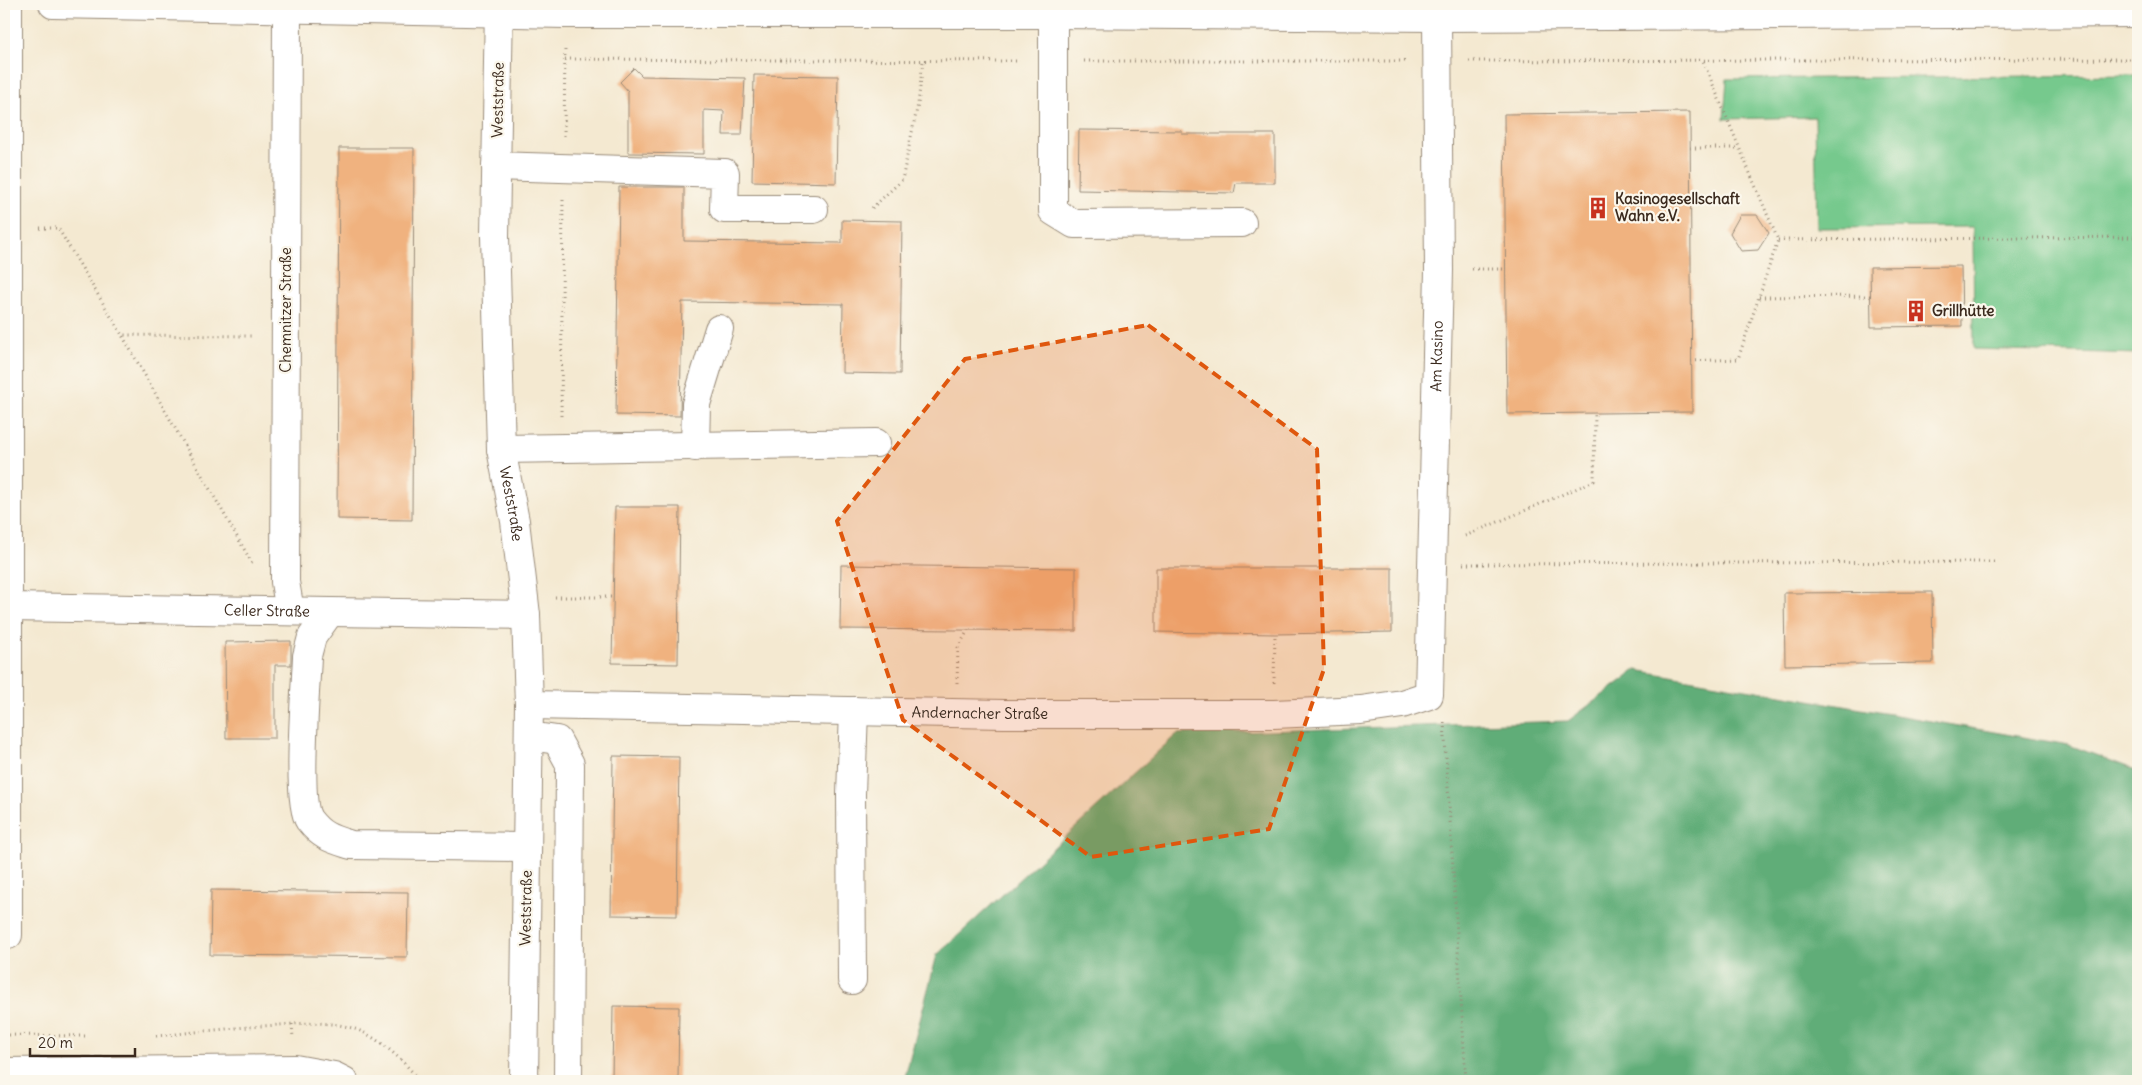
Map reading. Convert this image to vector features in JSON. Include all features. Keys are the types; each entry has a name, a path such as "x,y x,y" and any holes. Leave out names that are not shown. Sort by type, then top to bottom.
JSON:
{"street":[{"path":"8,4 10,228 8,935"},
{"path":"53,4 499,9 565,14 743,9 1053,14 1308,10 1437,17 1701,10 2138,13"},
{"name":"Chemnitzer Straße","path":"287,8 285,582 290,611"},
{"name":"Weststraße","path":"499,9 495,245 501,449 515,521 525,606 530,705 524,1081"},
{"path":"1053,14 1053,211 1074,224 1242,223"},
{"name":"Am Kasino","path":"1428,695 1438,270 1437,17"},
{"path":"496,166 724,173 724,209 814,208"},
{"path":"695,446 696,404 719,329"},
{"path":"501,449 876,442"},
{"name":"Celler Straße","path":"8,607 330,612 525,606"},
{"path":"330,612 312,637 307,656 302,790 308,819 324,836 351,845 527,846"},
{"name":"Andernacher Straße","path":"530,705 957,713 1274,714 1361,710 1402,704 1428,695"},
{"path":"852,980 851,794 854,711"},
{"path":"529,736 557,740 570,764 568,1081"},
{"path":"4,1072 295,1069 334,1076 344,1081"}],"path":[{"path":"561,449 565,14"},
{"path":"565,59 923,61 2138,60"},
{"path":"872,208 902,180 918,104 923,61"},
{"path":"1691,360 1738,360 1778,240 1703,61"},
{"path":"1690,148 1739,148"},
{"path":"10,228 58,228 122,334 257,573 285,582"},
{"path":"1778,240 2138,238"},
{"path":"1759,297 1870,296"},
{"path":"122,334 286,336"},
{"path":"1432,557 1594,481 1595,412"},
{"path":"1432,557 1996,562"},
{"path":"525,606 613,598"},
{"path":"957,713 958,648 968,630"},
{"path":"1274,714 1275,634"},
{"path":"1428,695 1444,714 1466,1081"}],"highlighted area":[{"path":"1148,325 1317,449 1324,669 1269,829 1091,857 903,720 837,521 965,359"}],"green space":[{"path":"2138,75 2138,354 1974,349 1973,227 1817,228 1815,117 1724,119 1727,79"},
{"path":"1636,670 2069,745 2138,771 2138,1081 904,1081 937,955 1177,734 1568,721"}],"building":[{"path":"634,68 642,76 745,78 742,135 723,135 724,111 704,110 704,154 628,153 628,91 620,82"},
{"path":"754,75 838,76 836,183 752,181"},
{"name":"Kasinogesellschaft Wahn e.V.","path":"1690,112 1692,412 1507,414 1504,114"},
{"path":"1079,130 1182,131 1182,134 1275,134 1275,183 1236,183 1234,193 1078,190"},
{"path":"339,148 414,148 412,520 337,519"},
{"path":"619,187 684,187 684,241 842,243 842,220 902,221 900,374 842,373 843,304 682,302 680,416 616,415"},
{"path":"1740,215 1757,215 1769,233 1758,250 1741,251 1730,233"},
{"name":"Grillhütte","path":"1961,266 1962,326 1871,327 1870,267"},
{"path":"615,507 680,507 678,664 612,663"},
{"path":"841,565 1076,568 1076,631 840,629"},
{"path":"1156,568 1392,568 1392,632 1275,634 1156,632"},
{"path":"1932,592 1933,663 1785,665 1784,593"},
{"path":"291,641 291,665 275,665 275,738 226,738 225,642"},
{"path":"613,756 679,757 677,916 611,915"},
{"path":"211,890 408,892 407,957 210,955"},
{"path":"613,1006 679,1007 678,1081 612,1081"}],"place":[{"name":"Kasinogesellschaft Wahn e.V.","path":"1598,208"},
{"name":"Grillhütte","path":"1916,311"}]}
